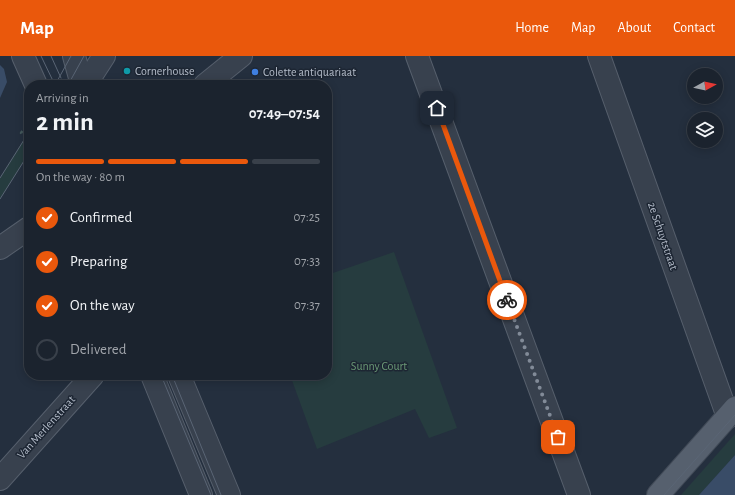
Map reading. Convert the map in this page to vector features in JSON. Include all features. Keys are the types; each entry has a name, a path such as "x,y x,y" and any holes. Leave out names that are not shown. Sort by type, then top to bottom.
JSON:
{"main road":[{"path":"658,495 731,412"}],"street":[{"path":"23,56 34,80"},
{"path":"74,56 81,80"},
{"path":"86,80 93,73 104,56"},
{"path":"211,80 242,56"},
{"path":"418,56 579,495"},
{"name":"2e Schuytstraat","path":"598,56 731,412"},
{"path":"0,248 24,231"},
{"name":"Van Merlenstraat","path":"0,479 89,380"},
{"path":"154,380 201,495"},
{"path":"181,380 229,495"}],"green space":[{"path":"24,139 24,161 0,199 0,178"},
{"name":"Sunny Court","path":"394,252 457,428 429,438 415,409 317,449 292,380 332,380 332,273"},
{"path":"735,434 735,455 699,495 681,495"}],"water":[{"path":"0,65 4,69 7,82 0,98"},
{"path":"735,455 735,495 699,495"}],"tram line":[{"path":"41,56 53,80"},
{"path":"51,56 61,78"},
{"path":"58,80 71,56"},
{"path":"71,80 84,56"},
{"path":"0,178 24,140"},
{"path":"0,199 24,161"},
{"path":"163,380 211,495"},
{"path":"174,380 221,495"},
{"path":"664,495 735,415"}],"way so far":[{"path":"507,300 558,437"}],"place":[{"name":"Cornerhouse","path":"127,71"},
{"name":"Colette antiquariaat","path":"255,72"}],"route":[{"path":"437,108 507,300"}]}
